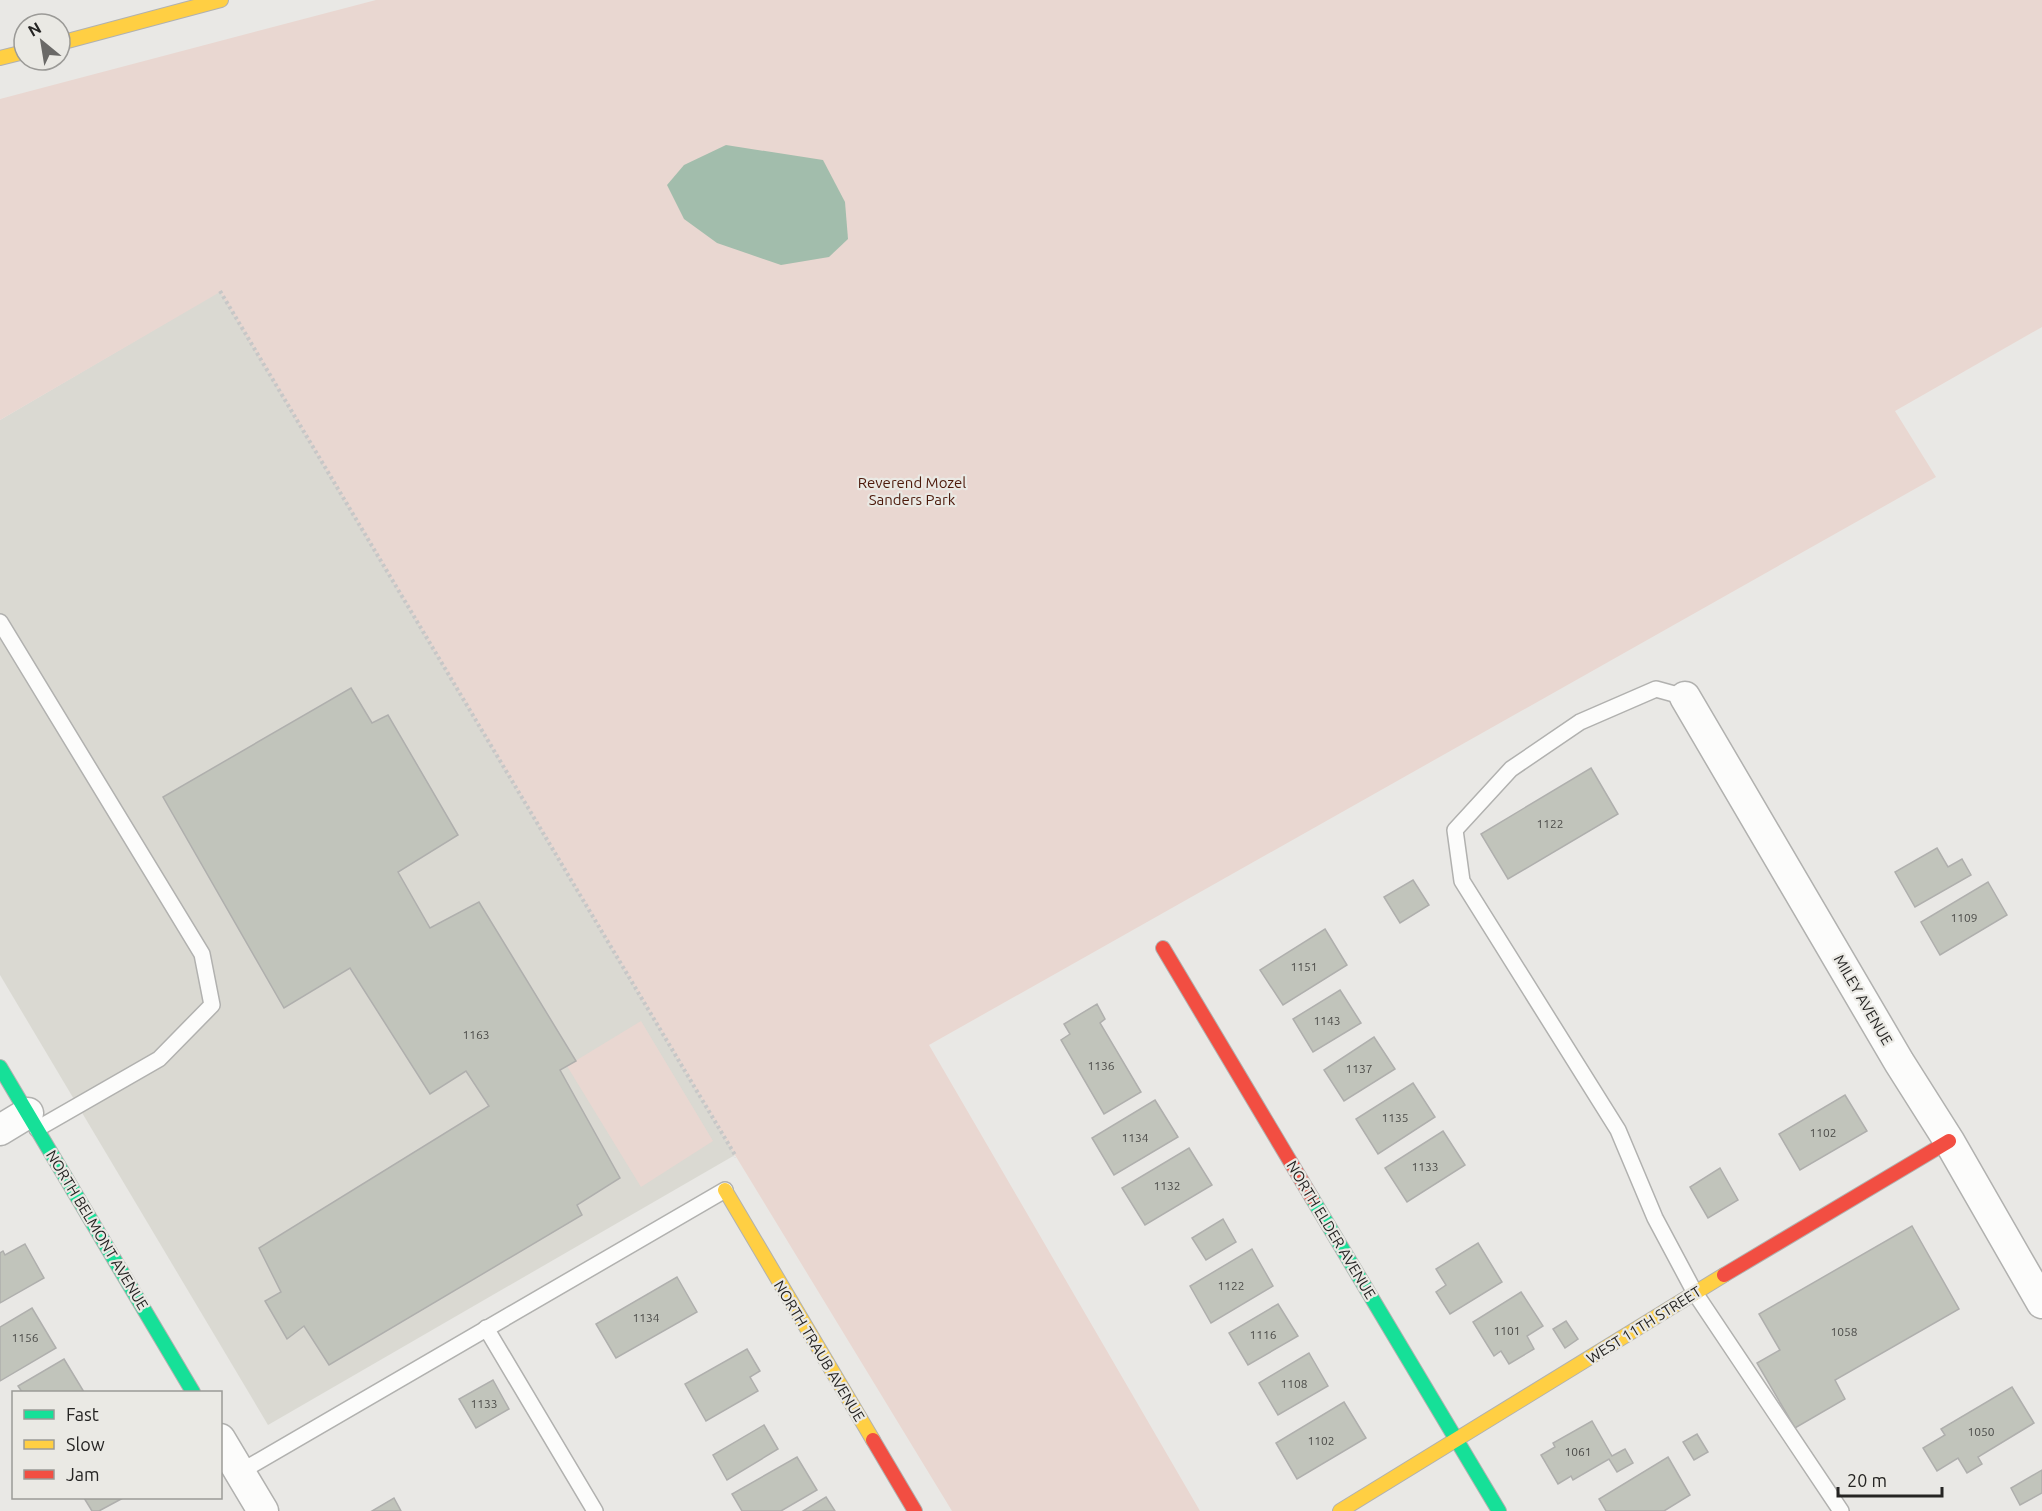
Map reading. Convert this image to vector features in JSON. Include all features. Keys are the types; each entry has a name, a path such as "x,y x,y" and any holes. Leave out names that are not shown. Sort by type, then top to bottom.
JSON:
{"street":[{"path":"72,40 221,0"},
{"name":"MILEY AVENUE","path":"1685,697 2042,1303"},
{"name":"NORTH ELDER AVENUE","path":"1163,948 1499,1511"},
{"name":"NORTH BELMONT AVENUE","path":"0,1067 192,1391"},
{"path":"0,1130 32,1121"},
{"name":"WEST 11TH STREET","path":"1340,1511 1695,1293 1949,1142"},
{"name":"NORTH TRAUB AVENUE","path":"725,1190 915,1511"},
{"path":"222,1442 263,1511"}],"lane":[{"path":"0,622 202,954 212,1005 159,1059 32,1121"},
{"path":"1685,697 1656,689 1580,722 1510,769 1455,830 1462,881 1618,1131 1655,1218 1695,1293 1841,1511"},
{"path":"240,1472 725,1190"},
{"path":"486,1328 595,1511"}],"path":[{"path":"220,291 735,1155 725,1190"}],"shaded area":[{"path":"726,145 823,160 845,202 848,239 829,257 781,265 717,243 684,219 667,185 684,165"},
{"path":"220,291 735,1155 268,1425 0,975 0,420"}],"green space":[{"name":"Reverend Mozel Sanders Park","path":"376,0 2042,0 2042,327 1895,411 1936,477 929,1045 1200,1511 952,1511 735,1155 220,292 0,420 0,99"},
{"path":"641,1021 713,1141 641,1187 567,1066"}],"building":[{"path":"351,688 372,723 388,715 458,835 398,872 430,928 479,902 576,1061 560,1070 620,1178 577,1205 582,1215 329,1365 304,1326 287,1339 265,1301 281,1292 259,1248 489,1106 466,1071 430,1094 350,968 284,1008 163,797"},
{"path":"1591,768 1618,814 1508,879 1481,834"},
{"path":"1937,848 1948,867 1962,859 1971,875 1915,907 1895,872"},
{"path":"1413,880 1429,905 1400,923 1384,897"},
{"path":"1988,882 2007,915 1940,955 1921,922"},
{"path":"1325,929 1347,965 1283,1005 1260,970"},
{"path":"1340,990 1361,1023 1313,1052 1293,1019"},
{"path":"1097,1004 1105,1019 1100,1023 1141,1092 1104,1114 1061,1040 1070,1034 1064,1024"},
{"path":"1374,1037 1395,1069 1344,1101 1324,1070"},
{"path":"1413,1083 1435,1117 1378,1154 1356,1119"},
{"path":"1845,1095 1867,1131 1800,1170 1779,1134"},
{"path":"1155,1100 1178,1137 1114,1175 1092,1138"},
{"path":"1443,1131 1465,1165 1407,1202 1385,1168"},
{"path":"1189,1148 1212,1185 1145,1225 1122,1188"},
{"path":"1720,1168 1738,1200 1708,1218 1690,1187"},
{"path":"1223,1219 1236,1242 1206,1260 1192,1238"},
{"path":"1912,1226 1959,1309 1835,1380 1845,1399 1795,1428 1757,1363 1780,1350 1759,1314"},
{"path":"1478,1243 1502,1282 1450,1314 1436,1292 1446,1285 1436,1269"},
{"path":"25,1244 44,1278 0,1303 0,1253 3,1251 5,1255"},
{"path":"1252,1249 1273,1286 1211,1323 1190,1286"},
{"path":"677,1277 697,1312 616,1358 596,1324"},
{"path":"1521,1292 1543,1326 1527,1336 1534,1349 1509,1364 1501,1351 1494,1356 1473,1322"},
{"path":"1278,1304 1298,1336 1248,1365 1229,1333"},
{"path":"32,1308 56,1348 0,1381 0,1327"},
{"path":"1566,1321 1578,1339 1565,1348 1553,1329"},
{"path":"747,1349 760,1371 750,1377 758,1391 706,1421 685,1384"},
{"path":"1309,1353 1328,1386 1278,1415 1259,1383"},
{"path":"64,1359 83,1391 21,1391 18,1386"},
{"path":"493,1380 509,1409 476,1428 459,1399"},
{"path":"2012,1387 2034,1423 1978,1457 1982,1464 1967,1473 1958,1458 1937,1471 1923,1448 1945,1435 1941,1429"},
{"path":"1344,1402 1366,1438 1297,1479 1276,1443"},
{"path":"1592,1421 1612,1456 1625,1449 1633,1463 1617,1472 1609,1459 1573,1480 1571,1476 1558,1484 1541,1455 1555,1447 1553,1443"},
{"path":"764,1425 778,1449 727,1480 713,1455"},
{"path":"1697,1434 1708,1452 1694,1460 1683,1442"},
{"path":"797,1457 817,1490 781,1511 742,1511 732,1494"},
{"path":"1668,1457 1690,1495 1664,1511 1606,1511 1599,1499"},
{"path":"2042,1470 2042,1493 2020,1505 2011,1488"},
{"path":"826,1497 835,1511 803,1511"},
{"path":"394,1498 401,1511 372,1511"},
{"path":"85,1499 121,1499 99,1511 92,1511"}],"traffic: fast":[{"path":"0,1067 192,1391"},
{"path":"1312,1198 1499,1511"}],"traffic: slow":[{"path":"72,40 221,0"},
{"path":"0,58 12,55"},
{"path":"725,1190 873,1440"},
{"path":"1340,1511 1724,1275"}],"traffic: jam":[{"path":"1163,948 1312,1198"},
{"path":"1724,1275 1949,1141"},
{"path":"873,1440 915,1511"}]}
